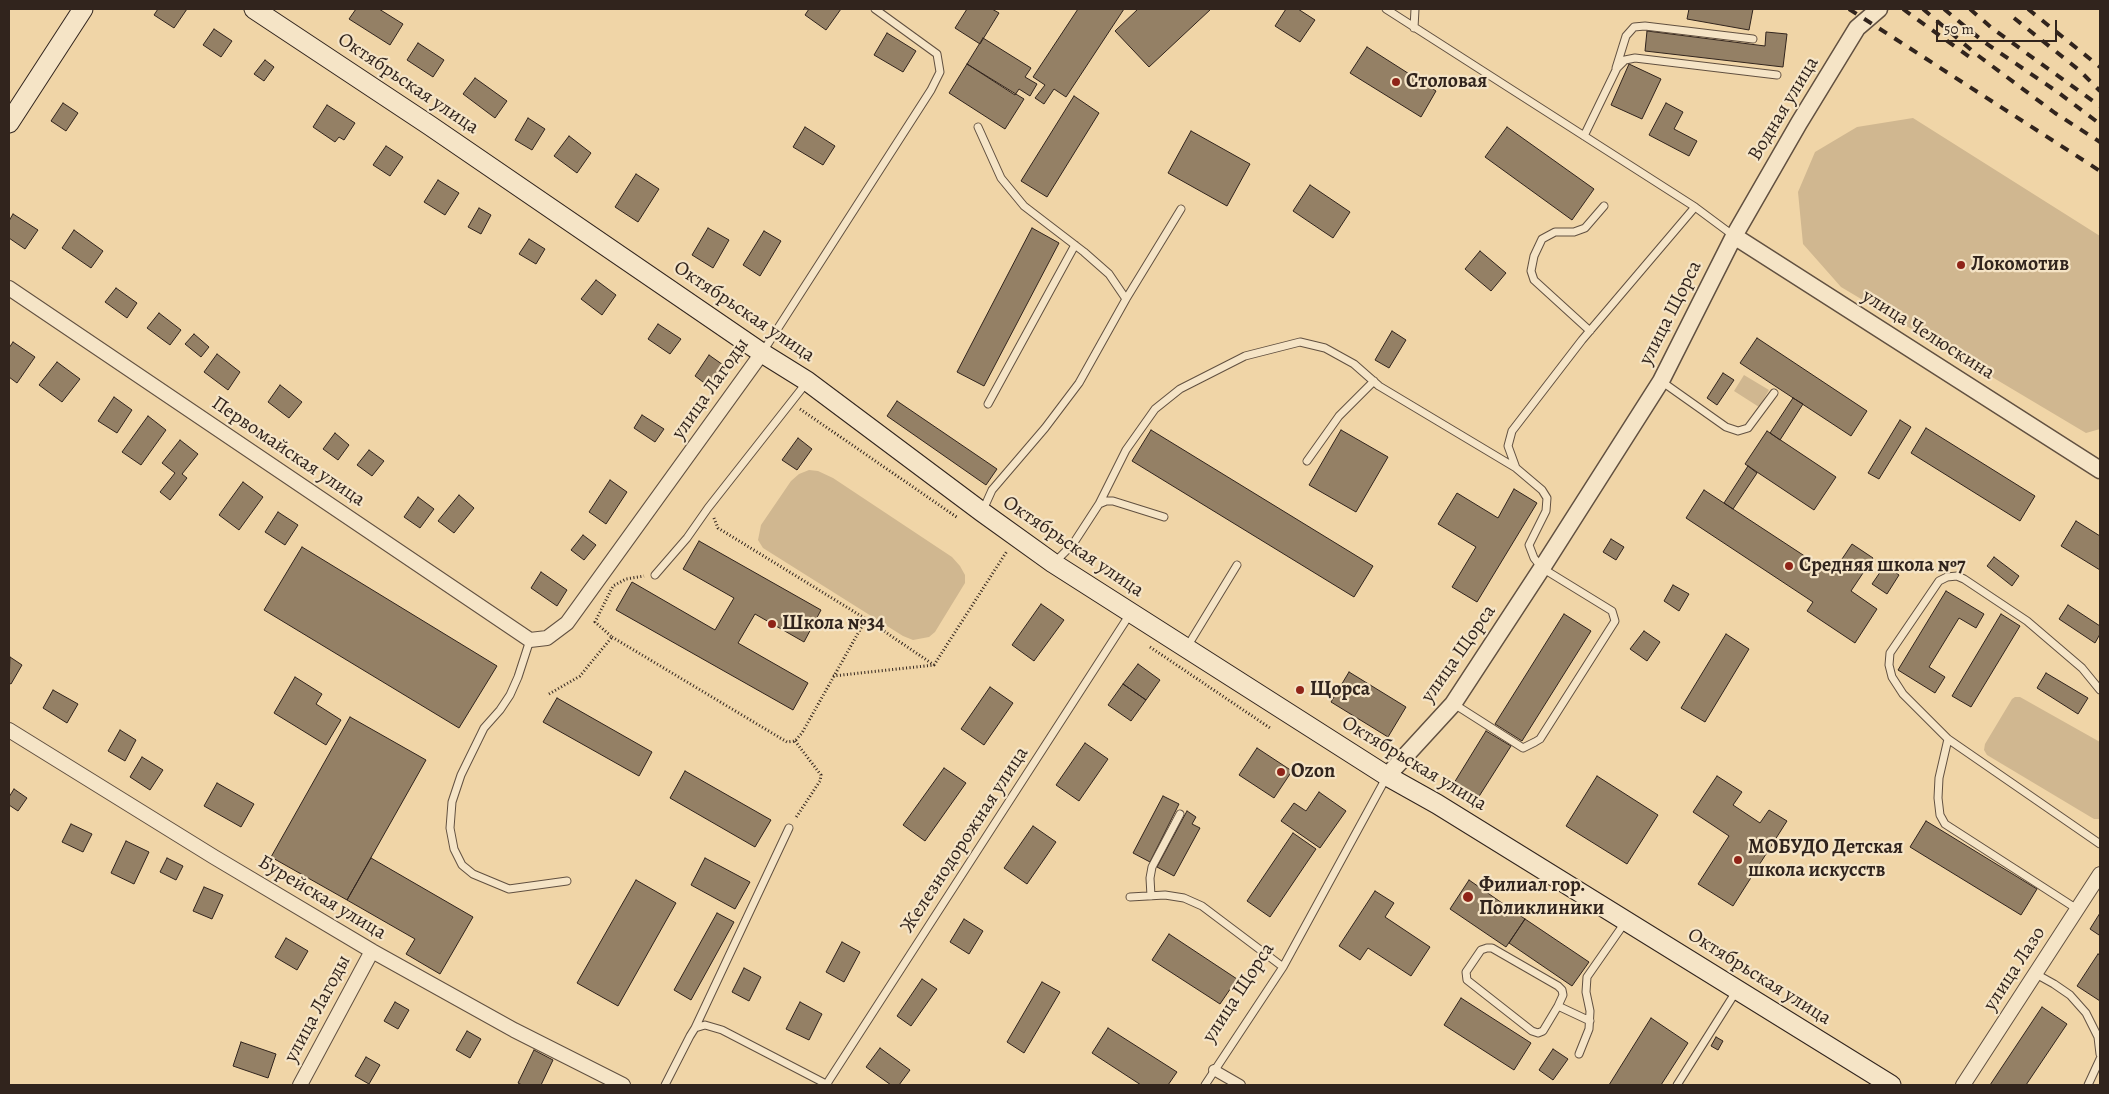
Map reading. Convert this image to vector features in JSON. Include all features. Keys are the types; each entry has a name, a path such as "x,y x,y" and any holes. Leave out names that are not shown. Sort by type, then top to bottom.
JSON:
{"main road":[{"path":"9,123 83,9"},
{"name":"Октябрьская улица","path":"254,9 421,119 811,385 1053,564 1387,776 1437,804 1891,1085"}],"street":[{"name":"Водная улица","path":"1734,236 1799,123 1857,28 1878,9"},
{"name":"улица Щорса","path":"1387,776 1453,704 1542,568 1661,381 1734,236"},
{"name":"улица Челюскина","path":"1734,236 2100,470"},
{"name":"Первомайская улица","path":"9,288 530,640"},
{"name":"улица Лагоды","path":"530,640 547,638 567,622 762,353"},
{"name":"Бурейская улица","path":"9,730 214,857 372,951 514,1030 623,1085"},
{"name":"улица Лазо","path":"1963,1085 2100,874"},
{"name":"улица Лагоды","path":"300,1085 372,951"},
{"path":"1214,1070 1240,1085"}],"lane":[{"name":"улица Лагоды","path":"762,353 937,81 940,72 937,54 931,48 875,9"},
{"path":"1386,9 1694,207 1734,236"},
{"path":"1414,28 1415,9"},
{"path":"1614,75 1626,36 1634,27 1645,26 1753,38"},
{"path":"1584,136 1617,68 1626,60 1635,58 1777,75"},
{"path":"978,127 1001,178 1024,206 1109,274 1126,298"},
{"path":"1590,331 1534,280 1531,271 1534,256 1542,239 1555,232 1574,232 1585,228 1604,206"},
{"path":"1516,468 1508,446 1512,431 1590,331 1694,207"},
{"path":"982,512 992,490 1045,428 1079,383 1126,298 1181,209"},
{"path":"988,404 1075,245"},
{"path":"1053,564 1073,544 1099,504 1126,450 1155,409 1180,388 1245,356 1300,342 1325,348 1354,364 1374,381 1516,468 1542,490 1547,498 1546,511 1529,546 1534,558 1542,568 1604,604 1612,611 1615,621 1540,739 1523,748 1453,704"},
{"path":"1307,461 1339,416 1374,381"},
{"path":"1661,381 1726,427 1738,431 1748,428 1774,394"},
{"path":"655,575 687,538 708,508 811,385"},
{"path":"1099,504 1113,501 1164,517"},
{"path":"1186,649 1237,565"},
{"path":"2100,690 2082,668 2027,621 1957,576 1947,577 1939,581 1890,653 1889,665 1892,678 1903,694 1948,739 2100,844"},
{"name":"Железнодорожная улица","path":"827,1085 1130,613"},
{"path":"530,640 510,695 484,728 461,775 452,802 450,828 454,849 462,865 473,874 509,889 567,882"},
{"path":"1948,739 1939,778 1938,798 1940,814 1945,824 2077,910"},
{"name":"улица Щорса","path":"1205,1085 1283,966 1387,776"},
{"path":"1151,896 1150,878 1152,867 1180,814"},
{"path":"665,1085 695,1028 789,828"},
{"path":"1130,897 1165,895 1184,898 1202,906 1283,966"},
{"path":"1579,1054 1590,1029 1590,1011 1586,992 1587,977 1626,921"},
{"path":"1492,948 1558,986 1563,995 1558,1006 1544,1031 1532,1031 1467,980 1466,972 1481,950 1492,948"},
{"path":"2036,974 2070,995 2086,1013 2098,1037 2100,1054"},
{"path":"1677,1085 1737,990"},
{"path":"1558,1006 1590,1021"},
{"path":"695,1028 705,1025 722,1030 827,1085"},
{"path":"2088,1085 2100,1059"}],"path":[{"path":"800,409 811,385"},
{"path":"714,515 718,528 866,619 934,665"},
{"path":"934,665 1007,551"},
{"path":"655,575 626,579 614,586 595,622 612,637 787,742 795,740 802,733 866,619"},
{"path":"549,694 580,676 612,637"},
{"path":"833,676 934,665"},
{"path":"789,828 804,808 820,781 820,775 795,740"}],"shaded area":[{"name":"Локомотив","path":"1913,118 2100,236 2100,429 2086,433 1841,287 1803,244 1798,192 1815,152 1857,127"},
{"path":"1744,375 1769,390 1759,407 1734,391"},
{"path":"809,470 818,471 833,478 952,557 960,566 965,575 965,583 935,632 929,637 913,640 903,636 763,548 758,540 761,525 791,481 799,474"},
{"path":"2015,697 2020,697 2100,742 2100,819 2094,819 1987,755 1984,750 1985,744"}],"building":[{"path":"158,9 187,9 174,28 154,15"},
{"path":"356,9 379,9 403,24 390,45 349,19"},
{"path":"809,9 841,9 826,30 805,15"},
{"path":"967,9 992,9 999,13 980,44 955,28"},
{"path":"1078,9 1124,9 1066,97 1054,89 1044,104 1035,98 1045,85 1033,77"},
{"path":"1138,9 1211,9 1149,67 1115,31"},
{"path":"1286,9 1298,9 1315,20 1300,42 1275,26"},
{"path":"1689,9 1753,9 1749,30 1687,19"},
{"path":"214,29 232,41 221,57 203,45"},
{"path":"1647,31 1765,46 1766,32 1787,34 1783,67 1645,51"},
{"path":"887,33 916,51 903,72 874,55"},
{"path":"983,38 1031,68 1025,77 1037,84 1030,96 1019,89 1015,95 967,64"},
{"path":"418,43 444,60 433,77 407,60"},
{"path":"1367,47 1436,91 1421,117 1350,73"},
{"path":"265,60 274,67 264,81 254,74"},
{"path":"967,64 1024,99 1005,129 949,93"},
{"path":"1629,64 1661,79 1642,119 1611,105"},
{"path":"475,78 507,101 495,118 463,94"},
{"path":"1074,96 1099,113 1047,197 1021,181"},
{"path":"63,103 78,113 66,131 51,121"},
{"path":"1666,103 1683,112 1674,129 1697,141 1689,156 1649,135"},
{"path":"327,105 355,123 344,140 339,137 335,142 313,127"},
{"path":"528,118 545,129 532,150 515,140"},
{"path":"805,127 835,146 823,165 793,147"},
{"path":"1507,127 1594,189 1572,220 1485,157"},
{"path":"1191,131 1250,164 1227,206 1168,173"},
{"path":"569,136 591,153 577,173 554,156"},
{"path":"386,146 403,157 390,176 373,165"},
{"path":"636,174 659,189 638,222 615,207"},
{"path":"438,180 459,193 445,215 424,202"},
{"path":"1310,185 1350,212 1333,238 1293,211"},
{"path":"479,208 491,215 481,234 468,227"},
{"path":"13,214 38,230 25,249 9,238 9,221"},
{"path":"708,228 729,240 713,268 692,255"},
{"path":"1032,228 1059,243 984,386 957,372"},
{"path":"74,230 103,251 91,268 62,248"},
{"path":"764,231 781,241 760,276 743,265"},
{"path":"529,239 545,249 536,264 519,254"},
{"path":"1480,251 1506,273 1491,291 1465,269"},
{"path":"596,280 616,295 602,315 581,299"},
{"path":"116,288 137,303 127,318 105,302"},
{"path":"159,313 181,330 170,345 147,328"},
{"path":"658,324 681,339 670,354 648,339"},
{"path":"1392,331 1406,340 1389,368 1375,360"},
{"path":"194,334 209,347 201,357 185,344"},
{"path":"1757,338 1867,411 1851,436 1740,363"},
{"path":"13,342 35,357 17,383 9,377 9,348"},
{"path":"217,354 240,372 228,390 204,372"},
{"path":"709,355 726,367 711,388 695,376"},
{"path":"57,362 80,379 62,402 39,385"},
{"path":"1723,373 1734,380 1717,405 1707,398"},
{"path":"280,385 302,402 289,418 268,402"},
{"path":"114,397 132,410 117,433 98,421"},
{"path":"1793,398 1803,404 1780,440 1770,433"},
{"path":"897,401 997,469 986,485 887,416"},
{"path":"642,415 664,429 655,442 634,428"},
{"path":"148,416 166,430 141,465 122,452"},
{"path":"1900,420 1911,427 1879,479 1868,473"},
{"path":"1926,428 2035,496 2020,521 1911,453"},
{"path":"1151,430 1373,566 1354,597 1132,461"},
{"path":"1341,430 1388,457 1356,512 1309,485"},
{"path":"1767,431 1836,477 1814,510 1745,464"},
{"path":"335,433 349,445 338,460 323,449"},
{"path":"798,438 812,449 797,470 782,460"},
{"path":"180,440 198,454 182,474 187,478 170,500 160,492 175,473 162,463"},
{"path":"369,450 384,461 372,476 357,465"},
{"path":"1748,466 1757,473 1733,509 1724,503"},
{"path":"610,480 627,492 606,524 589,512"},
{"path":"243,482 263,497 239,530 219,515"},
{"path":"1514,489 1537,503 1477,602 1452,587 1476,547 1438,524 1457,493 1498,518"},
{"name":"Средняя школа №7","path":"1704,490 1832,574 1852,544 1873,558 1851,591 1877,609 1855,643 1807,611 1813,602 1686,518"},
{"path":"459,495 474,508 454,533 438,521"},
{"path":"418,497 434,509 420,528 404,517"},
{"path":"278,512 298,525 285,545 265,532"},
{"path":"2076,521 2100,536 2100,570 2061,546"},
{"path":"583,535 596,545 584,560 571,550"},
{"path":"1611,539 1624,547 1616,560 1603,552"},
{"path":"699,541 821,610 804,642 755,614 738,643 808,683 793,710 616,610 632,582 715,630 734,598 683,569"},
{"path":"302,547 497,666 459,728 264,610"},
{"path":"1994,557 2019,576 2012,586 1987,566"},
{"path":"1885,565 1899,575 1887,594 1872,584"},
{"path":"541,572 567,590 557,606 531,588"},
{"path":"1673,585 1689,594 1679,611 1664,601"},
{"path":"1946,591 1984,614 1976,628 1959,618 1929,667 1945,677 1935,693 1898,670"},
{"path":"1041,604 1064,620 1034,661 1012,645"},
{"path":"2068,605 2100,626 2100,634 2095,643 2059,619"},
{"path":"1564,614 1591,631 1522,741 1495,724"},
{"path":"2001,614 2020,626 1971,707 1952,696"},
{"path":"1644,631 1660,642 1647,661 1630,649"},
{"path":"1726,634 1749,649 1705,722 1681,708"},
{"path":"10,657 22,665 11,684 9,683"},
{"path":"1138,664 1160,680 1146,700 1123,684"},
{"path":"1349,672 1406,707 1388,737 1331,702"},
{"path":"2046,673 2088,698 2078,714 2037,688"},
{"path":"295,677 322,694 316,704 341,720 326,745 274,713"},
{"path":"1123,684 1146,700 1131,721 1108,705"},
{"path":"990,687 1013,703 984,745 961,729"},
{"path":"53,690 78,704 67,723 43,708"},
{"path":"557,698 652,752 639,776 543,722"},
{"path":"350,717 426,760 347,900 271,857"},
{"path":"120,730 136,740 125,761 108,751"},
{"path":"1486,731 1511,746 1478,798 1454,783"},
{"path":"1085,743 1108,759 1079,801 1056,785"},
{"path":"1257,748 1292,771 1274,798 1239,775"},
{"path":"142,757 163,770 150,790 130,777"},
{"path":"944,768 966,783 925,841 903,825"},
{"path":"685,771 771,820 755,847 670,798"},
{"path":"1597,776 1658,815 1627,864 1566,826"},
{"name":"МОБУДО Детская школа искусcтв","path":"1717,776 1742,792 1733,805 1760,823 1769,810 1787,821 1733,906 1698,884 1729,836 1693,812"},
{"path":"217,783 254,804 241,827 204,806"},
{"path":"14,789 27,798 18,811 9,805 9,797"},
{"path":"1319,792 1346,811 1320,848 1281,821 1294,803 1306,811"},
{"path":"1163,796 1179,804 1150,862 1133,853"},
{"path":"1187,811 1196,817 1192,824 1200,828 1174,876 1157,867"},
{"path":"1926,821 2037,889 2021,915 1910,847"},
{"path":"71,824 92,834 83,852 62,842"},
{"path":"1033,826 1056,842 1027,884 1004,868"},
{"path":"1293,833 1316,849 1270,917 1247,901"},
{"path":"126,841 149,852 134,884 111,873"},
{"path":"167,858 183,866 176,880 160,872"},
{"path":"371,858 473,917 440,974 406,954 415,939 347,900"},
{"path":"705,858 750,882 735,909 691,885"},
{"path":"636,880 676,903 618,1006 577,983"},
{"path":"1469,880 1525,919 1506,947 1450,909"},
{"path":"204,887 223,895 212,919 193,911"},
{"path":"1375,891 1394,903 1385,917 1430,947 1411,976 1368,948 1360,960 1339,946"},
{"path":"717,913 734,922 691,1000 674,990"},
{"path":"2100,913 2100,933 2099,935 2090,929"},
{"path":"964,919 983,931 969,954 950,942"},
{"path":"1525,919 1589,962 1572,986 1509,943"},
{"path":"1169,934 1237,979 1220,1004 1152,960"},
{"path":"286,938 308,951 297,970 275,957"},
{"path":"842,942 860,952 844,982 826,972"},
{"path":"2098,954 2100,955 2100,1001 2077,986"},
{"path":"744,968 761,977 749,1001 732,992"},
{"path":"922,979 937,989 911,1026 897,1016"},
{"path":"1042,982 1060,992 1024,1053 1007,1042"},
{"path":"1461,998 1531,1043 1514,1070 1444,1025"},
{"path":"395,1002 409,1010 398,1029 384,1021"},
{"path":"800,1002 822,1014 809,1040 786,1029"},
{"path":"2042,1007 2067,1024 2026,1085 1990,1085"},
{"path":"1651,1018 1688,1043 1661,1085 1609,1085"},
{"path":"1108,1028 1177,1072 1168,1085 1141,1085 1092,1053"},
{"path":"467,1031 481,1039 470,1058 456,1050"},
{"path":"1716,1037 1723,1041 1718,1050 1711,1046"},
{"path":"241,1042 276,1054 268,1078 233,1066"},
{"path":"880,1048 910,1070 899,1085 891,1085 866,1067"},
{"path":"1553,1049 1568,1059 1553,1080 1539,1070"},
{"path":"534,1050 553,1060 541,1085 522,1085 518,1083"},
{"path":"366,1057 380,1065 369,1084 355,1076"}],"railway":[{"path":"1849,9 2100,171"},
{"path":"1903,9 1971,58"},
{"path":"1923,9 1976,54 2055,113 2100,142"},
{"path":"1944,9 1984,42 2059,93 2100,124"},
{"path":"1970,9 1993,29 2100,106"},
{"path":"2028,9 2100,67"},
{"path":"2014,18 2079,70 2100,91"}],"place":[{"name":"Столовая","path":"1396,82"},
{"name":"Локомотив","path":"1961,265"},
{"name":"Средняя школа №7","path":"1789,566"},
{"name":"Школа №34","path":"772,624"},
{"name":"Щорса","path":"1300,690"},
{"name":"Ozon","path":"1281,772"},
{"name":"МОБУДО Детская школа искусcтв","path":"1738,860"},
{"name":"Филиал гор. Поликлиники","path":"1468,897"}]}
